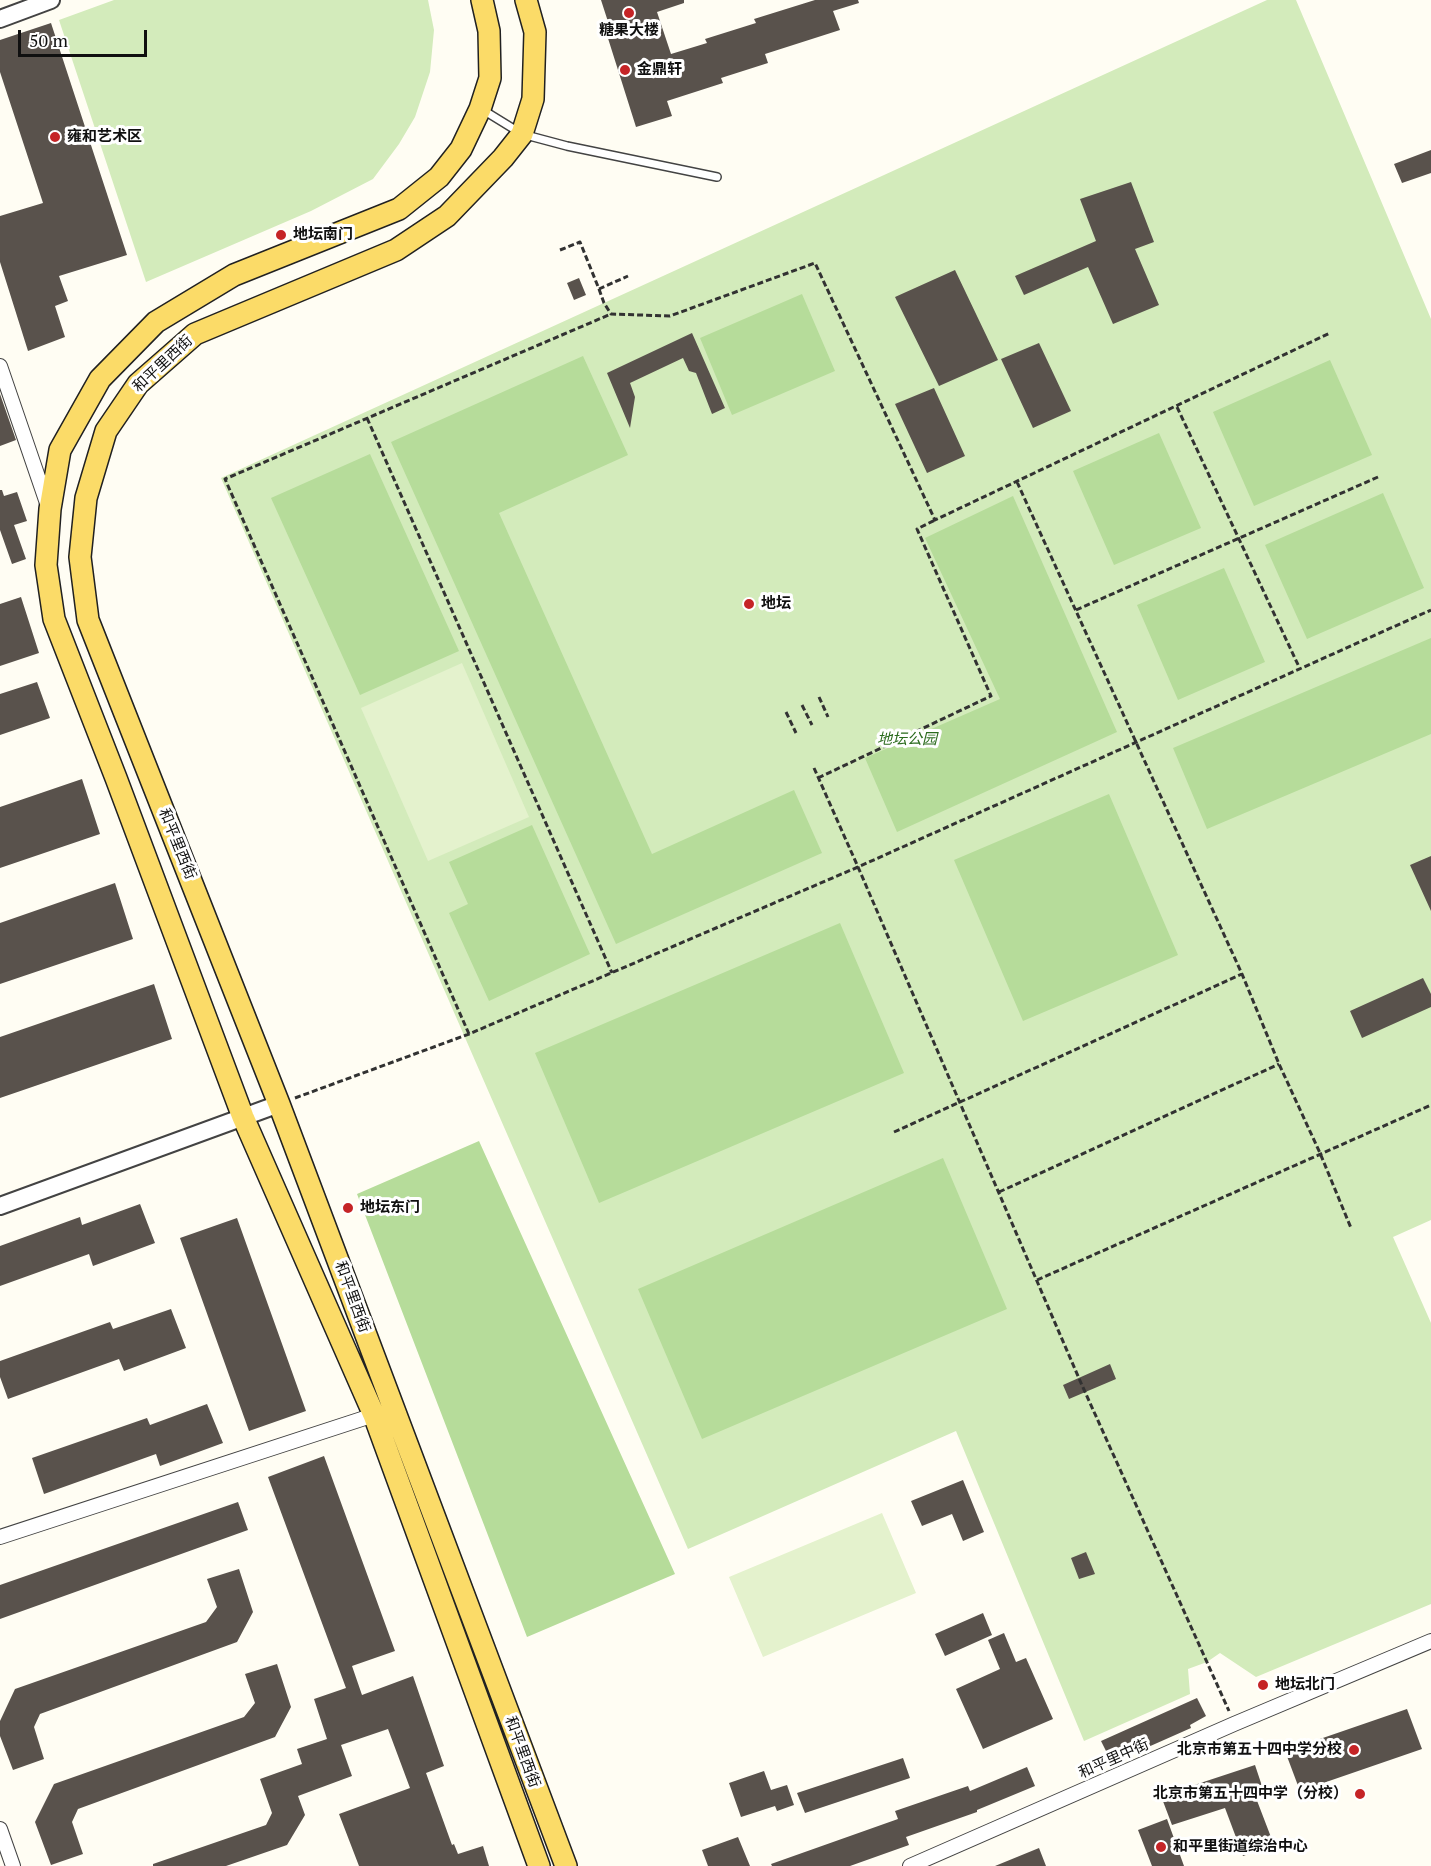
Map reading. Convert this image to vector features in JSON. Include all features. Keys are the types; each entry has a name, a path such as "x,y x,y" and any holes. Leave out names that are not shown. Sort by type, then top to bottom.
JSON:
{"main road":[{"name":"和平里西街","path":"482,0 489,31 490,78 480,109 461,149 439,177 399,209 234,275 156,322 100,379 60,450 50,509 46,565 54,619 243,1117 374,1415 539,1866"},
{"name":"和平里西街","path":"526,0 535,32 533,99 522,134 498,165 447,216 396,250 195,334 138,384 106,431 86,498 80,557 88,620 279,1104 566,1866"}],"street":[{"path":"0,19 51,0"},
{"path":"0,366 50,509"},
{"path":"0,1206 279,1104"},
{"path":"0,1537 374,1415"},
{"name":"和平里中街","path":"910,1866 1234,1724 1431,1641"},
{"path":"0,1829 13,1866"}],"lane":[{"path":"480,109 522,134 567,146 717,177"}],"path":[{"path":"560,250 580,242 604,303 611,314"},
{"path":"469,1034 225,479 611,314 670,316 815,263 935,520"},
{"path":"599,289 628,276"},
{"path":"818,778 991,696 917,529 1330,333"},
{"path":"1177,406 1300,669"},
{"path":"367,418 612,973"},
{"path":"1076,610 1378,477"},
{"path":"1017,482 1242,974 1278,1064 1352,1228"},
{"path":"279,1104 469,1034 612,973 858,867 1431,610"},
{"path":"819,697 828,717"},
{"path":"802,705 812,725"},
{"path":"786,712 796,733"},
{"path":"814,768 1234,1724"},
{"path":"894,1132 1242,974"},
{"path":"999,1192 1278,1064"},
{"path":"1037,1280 1431,1105"}],"green space":[{"path":"114,0 428,0 434,30 430,72 415,117 399,144 373,179 311,211 146,282 59,20"},
{"name":"地坛公园","path":"1267,0 1296,0 1431,319 1431,1220 1393,1237 1431,1323 1431,1604 1256,1677 1220,1653 1207,1662 1188,1669 1190,1694 1084,1741 956,1431 688,1549 221,478"},
{"path":"802,294 835,371 732,415 700,338"},
{"path":"583,356 628,455 499,513 652,854 794,790 822,853 616,944 391,442"},
{"path":"1330,360 1372,455 1254,506 1213,412"},
{"path":"1159,433 1201,528 1114,565 1073,471"},
{"path":"370,454 459,651 360,695 271,498"},
{"path":"1383,493 1424,588 1307,639 1265,545"},
{"path":"1013,496 1117,732 897,832 865,758 1000,699 925,538"},
{"path":"1224,568 1265,662 1178,700 1137,605"},
{"path":"1431,638 1431,734 1207,829 1173,748"},
{"path":"462,663 529,817 428,861 361,708"},
{"path":"1109,794 1178,955 1023,1021 954,860"},
{"path":"532,825 590,954 489,1001 449,913 468,904 449,862"},
{"path":"840,923 904,1073 599,1203 535,1053"},
{"path":"479,1141 675,1574 527,1637 357,1194"},
{"path":"943,1158 1007,1309 702,1439 638,1289"},
{"path":"882,1513 916,1593 763,1657 729,1577"}],"building":[{"path":"601,0 684,0 684,3 657,12 671,54 707,43 705,39 756,23 754,19 815,0 858,0 859,3 833,11 840,30 765,54 768,63 721,78 723,83 667,101 672,116 636,127 606,32 611,31"},
{"name":"雍和艺术区","path":"51,23 127,255 59,276 68,301 55,306 65,337 28,351 0,262 0,216 43,203 0,72 0,40"},
{"path":"1431,150 1431,173 1402,183 1394,164"},
{"path":"1131,182 1154,242 1135,249 1159,305 1113,324 1088,267 1024,295 1015,276 1096,241 1080,199"},
{"path":"955,270 998,360 939,386 895,297"},
{"path":"579,278 586,295 574,300 567,283"},
{"path":"692,333 725,408 712,414 696,373 689,371 683,358 630,383 635,397 630,428 607,373"},
{"path":"1039,343 1071,411 1033,428 1001,359"},
{"path":"934,388 965,456 927,473 895,404"},
{"path":"0,394 16,440 0,446"},
{"path":"0,490 4,496 17,492 27,521 14,525 26,559 12,564 0,530"},
{"path":"21,597 39,653 0,666 0,604"},
{"path":"37,682 50,718 0,735 0,694"},
{"path":"82,779 100,834 0,868 0,807"},
{"path":"1431,856 1431,911 1410,865"},
{"path":"115,883 133,939 0,984 0,923"},
{"path":"1423,978 1431,994 1431,1007 1362,1038 1350,1011"},
{"path":"154,984 172,1039 0,1098 0,1037"},
{"path":"140,1204 155,1243 93,1266 89,1254 0,1286 0,1246 80,1217 82,1225"},
{"path":"237,1218 306,1411 249,1431 180,1238"},
{"path":"171,1309 186,1348 124,1371 119,1359 8,1399 0,1377 0,1361 110,1322 113,1329"},
{"path":"1110,1364 1116,1379 1069,1399 1063,1385"},
{"path":"207,1404 223,1443 160,1466 156,1454 44,1494 32,1458 147,1418 150,1425"},
{"path":"324,1456 395,1651 352,1666 362,1695 413,1676 444,1766 426,1773 452,1845 454,1844 458,1854 483,1846 489,1866 359,1866 339,1814 410,1788 388,1729 341,1745 352,1776 298,1796 305,1815 287,1845 226,1866 153,1866 153,1864 266,1825 272,1813 260,1779 302,1764 297,1749 327,1739 314,1699 346,1688 268,1477"},
{"path":"963,1480 984,1532 963,1541 952,1514 922,1526 911,1501"},
{"path":"238,1502 248,1530 0,1619 0,1585"},
{"path":"1086,1552 1095,1574 1079,1579 1071,1558"},
{"path":"239,1569 253,1612 237,1642 40,1714 34,1727 44,1759 13,1770 0,1736 0,1721 15,1689 206,1622 217,1607 207,1579"},
{"path":"983,1613 992,1635 945,1656 935,1634"},
{"path":"1004,1633 1016,1662 1026,1658 1053,1719 983,1749 956,1689 1000,1669 988,1640"},
{"path":"277,1664 291,1707 275,1737 78,1809 72,1822 83,1854 51,1865 35,1822 54,1784 244,1717 255,1703 245,1674"},
{"path":"1197,1698 1206,1716 1190,1725 1191,1728 1112,1763 1101,1741"},
{"name":"北京市第五十四中学分校","path":"1407,1709 1422,1749 1300,1791 1285,1751"},
{"path":"903,1758 910,1778 805,1813 797,1793"},
{"path":"1255,1765 1265,1795 1256,1798 1274,1845 1243,1856 1225,1808 1172,1825 1161,1796"},
{"path":"1027,1767 1035,1786 977,1810 977,1812 906,1837 909,1845 850,1866 772,1866 771,1864 898,1819 895,1811 968,1786 970,1791"},
{"path":"764,1771 771,1790 787,1785 794,1805 777,1811 775,1806 741,1817 729,1783"},
{"name":"和平里街道综治中心","path":"1167,1819 1184,1866 1152,1866 1138,1830"},
{"path":"738,1837 750,1866 708,1866 702,1850"},
{"path":"1039,1848 1046,1866 995,1866"}],"place":[{"name":"糖果大楼","path":"629,13"},
{"name":"金鼎轩","path":"625,70"},
{"name":"雍和艺术区","path":"55,137"},
{"name":"地坛南门","path":"281,235"},
{"name":"地坛","path":"749,604"},
{"name":"地坛东门","path":"348,1208"},
{"name":"地坛北门","path":"1263,1685"},
{"name":"北京市第五十四中学分校","path":"1354,1750"},
{"name":"北京市第五十四中学（分校）","path":"1360,1794"},
{"name":"和平里街道综治中心","path":"1161,1847"}]}
